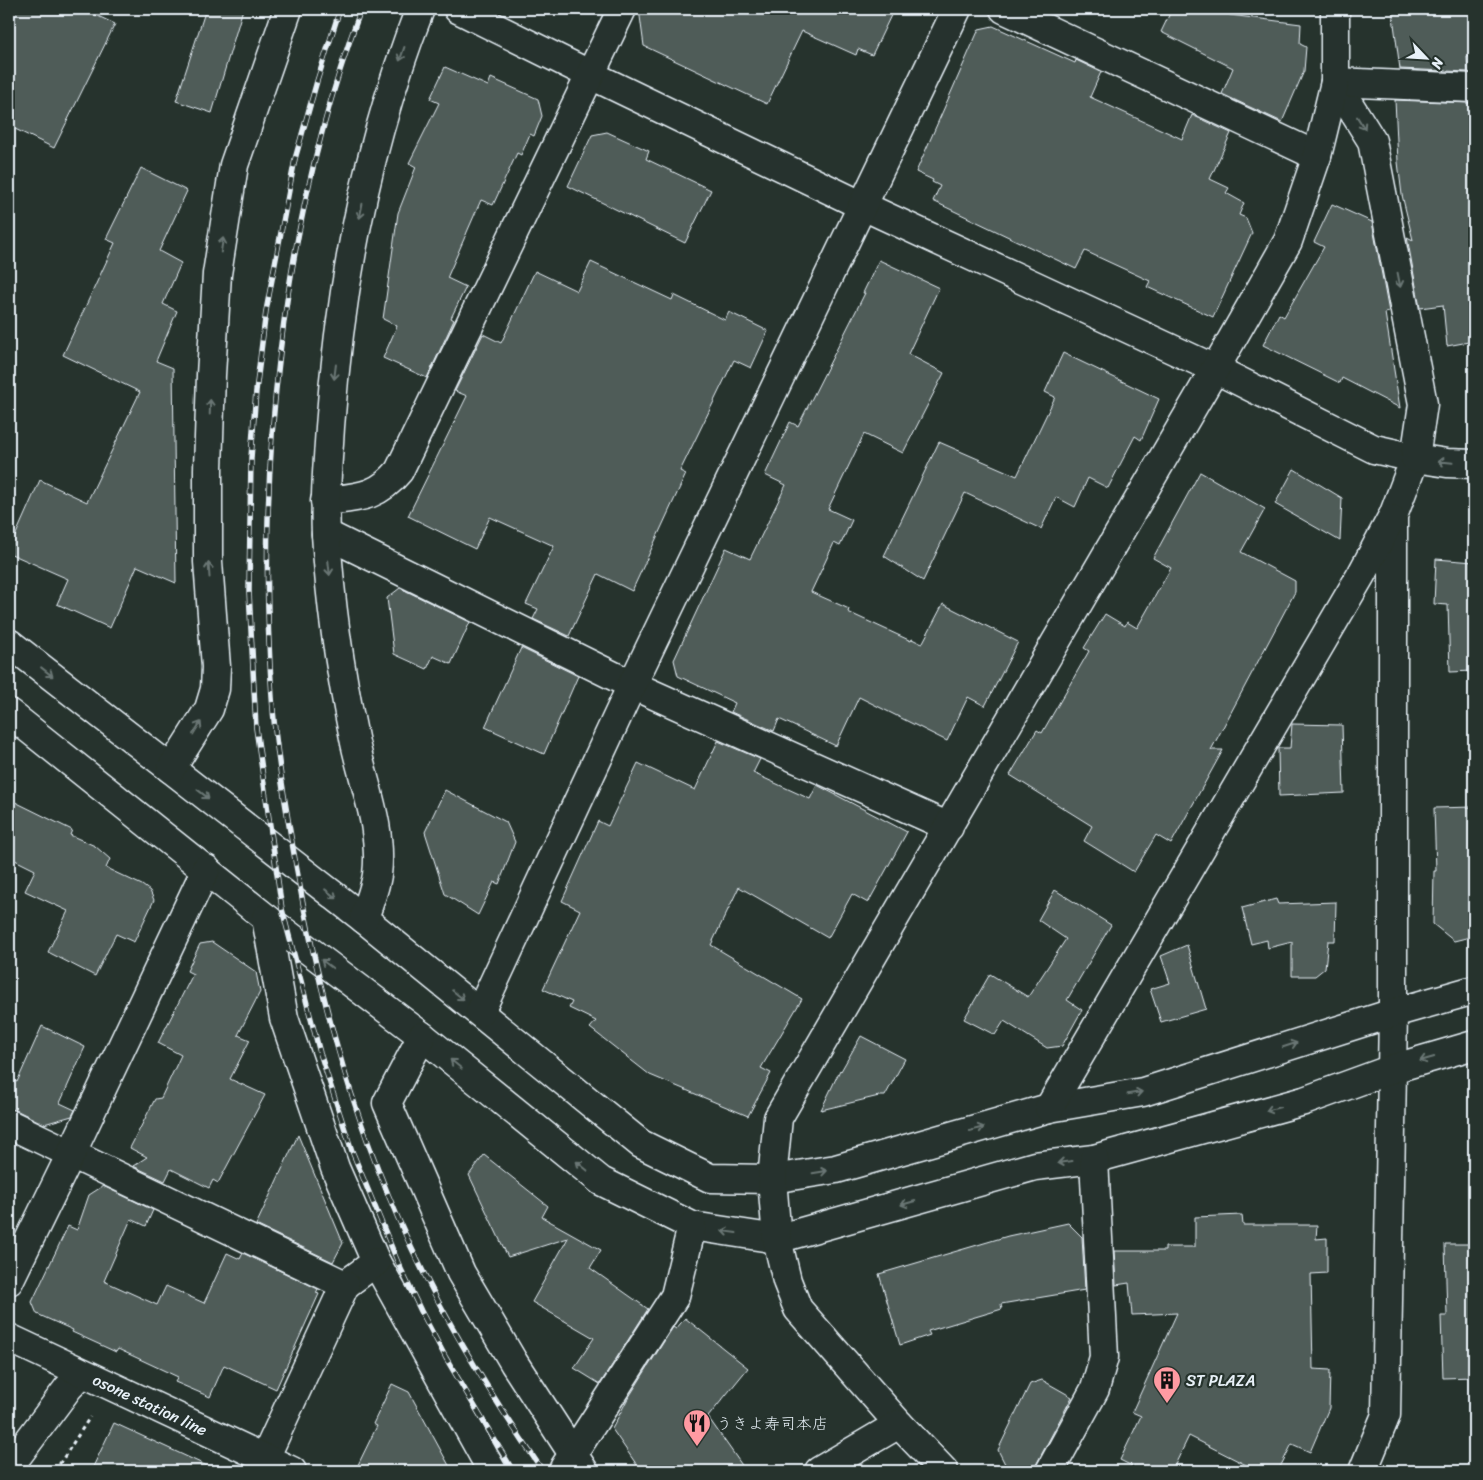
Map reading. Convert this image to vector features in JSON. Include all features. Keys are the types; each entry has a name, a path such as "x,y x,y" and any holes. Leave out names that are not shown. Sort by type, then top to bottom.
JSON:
{"street":[{"path":"171,769 209,709 215,689 216,667 208,562 208,468 217,274 234,165 288,9"},
{"path":"364,920 377,875 378,831 354,739 336,640 326,534 325,501 332,396 345,290 377,138 402,55 420,9"},
{"path":"458,9 861,205 1215,369 1374,449 1447,463 1474,464"},
{"path":"325,501 364,496 388,484 399,471 622,9"},
{"path":"480,1012 632,685 861,205 957,9"},
{"path":"1004,9 1317,156"},
{"path":"944,1471 899,1424 798,1309 787,1282 777,1239 772,1179 778,1118 1288,241 1317,156 1335,82 1335,9"},
{"path":"1335,82 1474,88"},
{"path":"1048,1108 1347,599 1393,516 1415,458 1423,404 1372,141 1335,82"},
{"path":"1366,1470 1386,1416 1393,1013 1393,516"},
{"path":"326,534 632,685 949,826"},
{"path":"9,642 364,920 642,1144 710,1178 772,1179 836,1169 1048,1108 1143,1092 1393,1013 1474,990"},
{"path":"9,713 266,918 422,1036 601,1181 692,1226 777,1239 1035,1166 1094,1159 1304,1101 1392,1069 1474,1045"},
{"path":"9,1280 206,869"},
{"path":"266,918 284,1018 335,1168 376,1262 492,1471"},
{"path":"422,1036 387,1103 461,1273 573,1466 675,1296 692,1226"},
{"path":"9,1124 345,1285"},
{"path":"1050,1471 1095,1389 1104,1357 1094,1159"},
{"path":"265,1458 345,1285 376,1262"},
{"name":"osone station line","path":"9,1338 292,1471"},
{"path":"9,1462 12,1464 68,1388 82,1373"},
{"path":"819,1471 899,1424"}],"path":[{"path":"55,1471 94,1411"}],"building":[{"path":"9,9 83,9 115,24 54,148 9,126"},
{"path":"206,9 243,9 212,113 176,101"},
{"path":"639,9 894,9 872,55 858,49 856,55 802,31 767,104 644,46"},
{"path":"1172,9 1218,9 1230,15 1301,24 1300,44 1306,47 1304,71 1282,122 1222,94 1233,68 1161,32"},
{"path":"1392,9 1474,9 1474,56 1467,57 1468,72 1400,69"},
{"path":"993,26 1075,63 1076,60 1101,72 1090,97 1182,139 1192,115 1231,133 1210,179 1229,188 1226,193 1244,203 1239,215 1246,218 1252,233 1213,317 1147,287 1150,281 1085,251 1076,269 933,201 940,186 932,182 933,180 916,172 979,29"},
{"path":"445,67 488,86 491,78 538,99 542,116 534,136 530,134 521,155 517,153 493,205 481,200 447,278 466,287 451,318 454,320 427,378 383,358 397,326 383,319 398,213 416,167 409,163 439,103 430,99"},
{"path":"1395,100 1469,103 1470,141 1474,141 1474,341 1447,346 1443,305 1420,308 1407,237 1413,240 1402,195 1398,162"},
{"path":"607,132 649,151 646,159 711,190 685,243 568,186 592,135"},
{"path":"141,168 187,191 159,251 181,263 163,304 177,311 156,361 173,368 176,583 137,566 110,628 57,604 68,579 9,553 9,550 40,480 87,502 140,392 63,355 115,243 106,239"},
{"path":"1332,204 1372,222 1389,312 1385,313 1400,408 1342,378 1340,383 1263,345 1279,314 1284,317 1324,247 1314,242"},
{"path":"879,260 939,288 908,354 944,373 903,453 864,434 828,509 852,520 840,546 834,543 811,592 849,609 848,612 911,641 912,639 922,644 943,604 1018,642 985,706 968,697 947,741 859,697 836,746 779,719 774,731 731,712 735,703 678,676 674,660 726,548 750,559 786,485 765,475 790,422 798,426 865,293 863,293"},
{"path":"591,262 672,300 674,295 725,320 729,312 768,331 751,368 734,360 680,471 686,474 632,591 598,574 569,636 533,619 538,609 526,604 554,546 490,517 475,549 408,516 467,396 455,391 483,334 501,343 535,271 577,291"},
{"path":"1063,353 1159,399 1141,440 1135,436 1108,488 1088,478 1075,507 1056,497 1041,529 965,493 923,581 884,556 939,442 1017,476 1055,397 1045,392"},
{"path":"1294,469 1342,498 1340,541 1275,504"},
{"path":"1200,472 1265,509 1241,552 1295,581 1295,592 1211,750 1223,750 1171,844 1156,835 1134,872 1084,841 1092,826 1010,775 1037,730 1042,733 1089,651 1084,648 1105,614 1125,626 1127,622 1137,628 1171,568 1153,558"},
{"path":"1436,559 1474,562 1474,671 1450,672 1448,605 1434,604"},
{"path":"400,588 470,622 451,664 433,656 427,669 394,654 387,598"},
{"path":"521,648 578,676 544,754 485,727"},
{"path":"1292,724 1342,725 1344,793 1279,796 1278,748 1290,748"},
{"path":"718,741 760,759 753,773 810,799 817,785 907,832 868,903 852,894 828,938 739,887 711,945 802,999 761,1068 771,1073 748,1116 650,1075 590,1028 596,1021 569,1008 572,1002 543,989 580,910 562,901 598,821 608,826 638,763 695,790"},
{"path":"445,790 506,822 515,842 499,884 494,882 478,915 445,894 425,832"},
{"path":"9,799 72,830 70,835 95,846 110,859 106,868 142,885 150,891 154,900 134,942 116,934 95,976 48,952 68,911 25,891 35,870 9,857"},
{"path":"1474,807 1474,936 1454,941 1433,924 1434,871 1436,871 1434,808"},
{"path":"1055,890 1111,925 1067,1000 1082,1010 1062,1046 1047,1048 1004,1021 995,1035 964,1019 990,974 1028,997 1066,939 1038,920"},
{"path":"1276,899 1278,904 1336,902 1335,941 1328,941 1325,968 1315,976 1292,976 1292,942 1268,948 1267,940 1251,944 1242,908"},
{"path":"212,942 256,972 260,992 238,1035 250,1040 230,1079 265,1095 218,1183 213,1180 209,1188 171,1169 165,1181 133,1166 147,1157 130,1148 155,1099 161,1098 181,1055 158,1043 193,974 187,971 200,944"},
{"path":"1187,945 1206,1009 1161,1022 1150,989 1170,983 1161,956"},
{"path":"42,1026 85,1047 60,1103 75,1110 72,1116 44,1124 16,1110 9,1109 9,1078 17,1082"},
{"path":"861,1036 905,1059 885,1096 821,1110 840,1070"},
{"path":"298,1135 343,1243 333,1262 256,1225"},
{"path":"484,1155 548,1206 542,1217 601,1250 590,1268 648,1309 600,1384 574,1368 594,1338 532,1302 568,1238 508,1257 469,1175"},
{"path":"103,1186 153,1210 146,1226 131,1219 104,1281 157,1305 166,1286 204,1303 227,1253 240,1259 243,1253 318,1289 316,1293 319,1294 276,1389 224,1365 210,1397 175,1382 178,1377 118,1349 116,1352 37,1314 32,1302 68,1226 77,1230 89,1195"},
{"path":"1242,1215 1243,1225 1317,1225 1316,1239 1327,1238 1327,1273 1311,1274 1313,1369 1330,1370 1329,1408 1310,1452 1292,1444 1278,1471 1258,1471 1189,1436 1172,1471 1142,1471 1120,1460 1141,1416 1132,1412 1177,1313 1132,1315 1129,1283 1116,1285 1114,1251 1165,1251 1165,1247 1195,1247 1195,1217"},
{"path":"1068,1223 1082,1237 1085,1290 1001,1304 1002,1309 928,1331 930,1335 900,1345 879,1274 1008,1236"},
{"path":"1445,1244 1474,1244 1474,1377 1443,1378 1441,1316 1447,1316"},
{"path":"685,1318 748,1368 708,1417 746,1471 641,1471 612,1429 627,1400 673,1327 676,1329"},
{"path":"1042,1380 1072,1397 1036,1465 1007,1468 998,1450 1030,1384"},
{"path":"392,1384 409,1392 452,1471 355,1471 377,1426 373,1424"},
{"path":"114,1423 218,1471 91,1471"}],"railway":[{"path":"340,9 295,159 266,311 256,391 251,458 249,591 256,728 282,909 320,1053 352,1151 399,1265 421,1311 446,1358 513,1471"},
{"path":"361,9 334,91 311,176 293,261 280,348 272,435 268,523 268,610 276,739 292,844 314,955 336,1044 364,1132 398,1218 429,1284 464,1349 543,1471"}],"place":[{"name":"ST PLAZA","path":"1167,1404"},
{"name":"うきよ寿司本店","path":"697,1447"}]}
